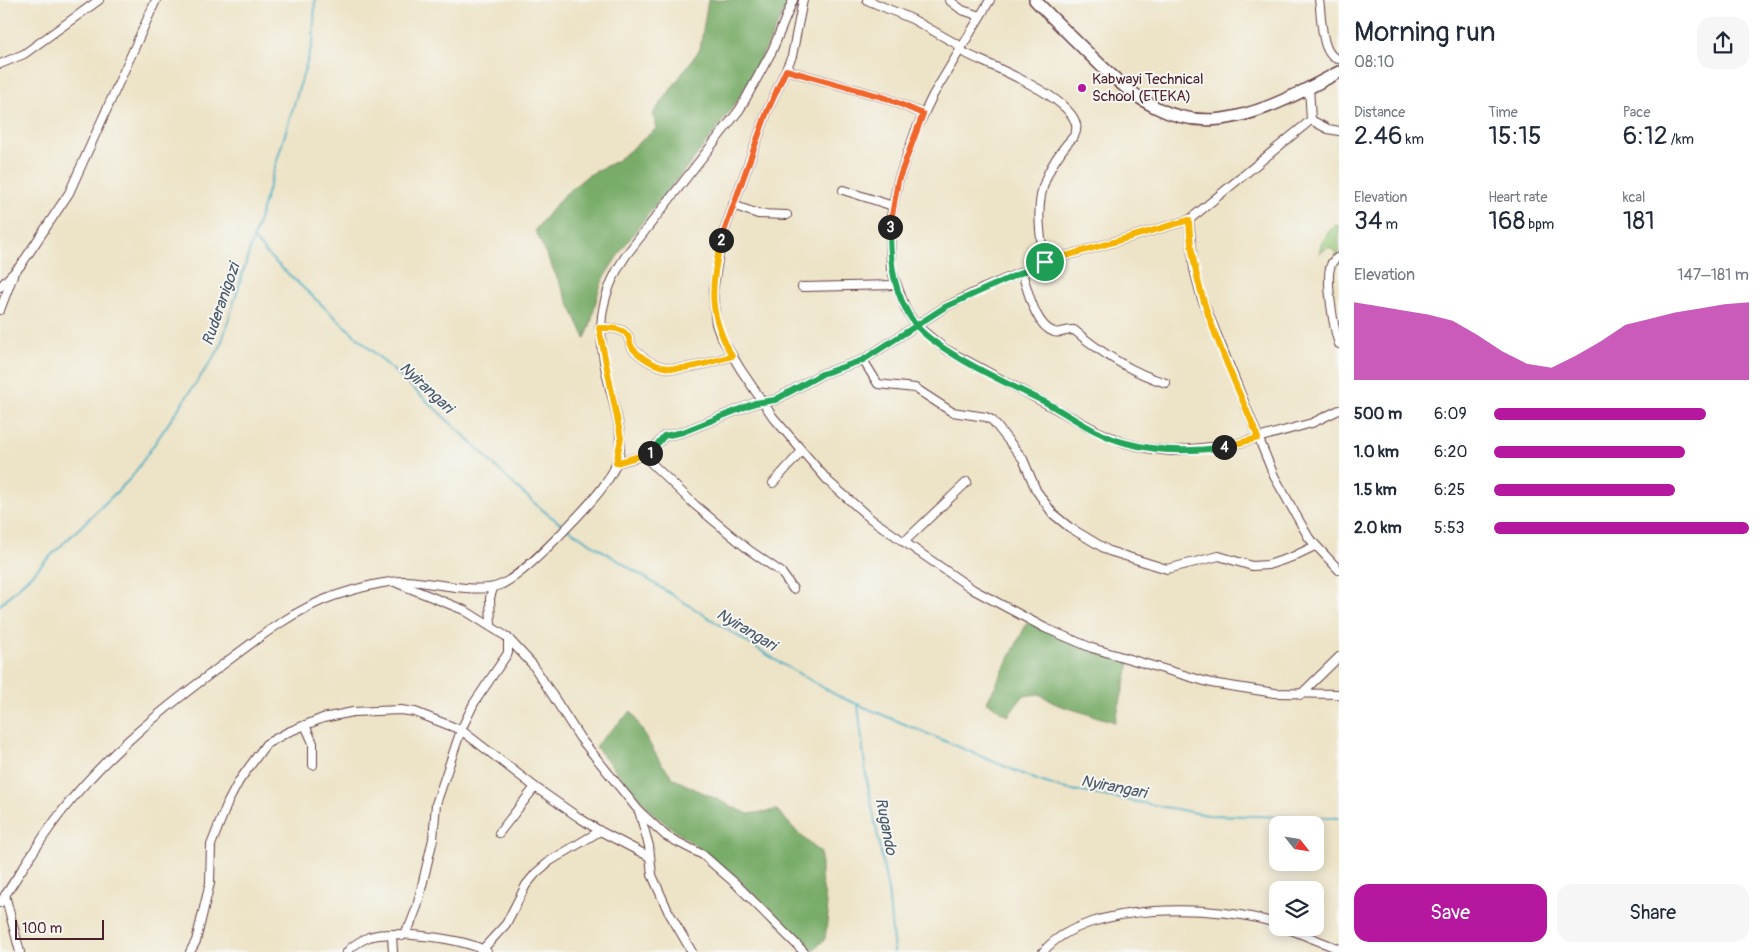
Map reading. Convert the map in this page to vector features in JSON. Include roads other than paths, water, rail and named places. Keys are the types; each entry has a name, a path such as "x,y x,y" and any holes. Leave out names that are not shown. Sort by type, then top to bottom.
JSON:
{"highway":[{"path":"1035,0 1121,84 1148,105 1170,115 1197,120 1236,117 1278,102 1339,72"}],"street":[{"path":"0,64 24,54 99,0"},
{"path":"0,287 13,274 69,192 156,0"},
{"path":"0,903 63,810 104,763 182,696 255,640 292,617 330,597 394,582 439,584 483,589 493,588 510,580 558,537 587,506 616,463 621,438 599,328 605,296 619,266 740,108 772,51 793,0"},
{"path":"803,0 798,31 786,70 767,112 721,240 713,292 716,324 732,356 762,403 801,452 858,509 974,590 1046,628 1092,648 1211,683 1253,690 1300,694 1339,694"},
{"path":"867,0 912,20 1051,96 1065,109 1076,125 1077,132 1049,169 1040,193 1041,242 1045,262"},
{"path":"949,0 962,10 980,16"},
{"path":"990,0 923,114 904,161 893,206 890,248 891,269 895,285 906,310 916,325 945,349 1097,431 1125,443 1177,451 1211,449 1312,423 1339,410"},
{"path":"1319,0 1323,33 1328,52 1334,58 1339,59"},
{"path":"786,70 886,98 923,114"},
{"path":"1309,87 1311,120"},
{"path":"616,463 652,452 664,436 683,432 755,403 775,400 816,377 863,360 945,307 1045,262 1189,220 1311,120"},
{"path":"1311,120 1339,131"},
{"path":"843,190 893,206"},
{"path":"733,206 758,214 787,215"},
{"path":"1189,220 1192,260 1201,296 1258,438 1284,497 1315,546 1339,570"},
{"path":"1339,257 1334,260 1329,274 1334,326 1339,344"},
{"path":"1022,273 1038,314 1046,328 1058,333 1073,330 1101,351 1138,371 1166,383"},
{"path":"0,310 13,274"},
{"path":"802,287 895,285"},
{"path":"599,328 622,330 627,335 632,348 659,367 672,370 732,356"},
{"path":"863,360 878,384 915,388 952,412 986,417 992,420 1023,459 1036,490 1052,514 1069,527 1110,551 1167,569 1219,556 1252,566 1268,566 1292,558 1315,546"},
{"path":"772,483 801,452"},
{"path":"644,456 695,505 749,550 781,572 793,589"},
{"path":"904,542 967,482"},
{"path":"394,582 464,610 507,637 533,665 580,738 639,811 661,832 703,855 736,884 804,952"},
{"path":"491,626 490,598 493,588"},
{"path":"402,936 410,926 417,907 433,839 436,804 461,730 474,703 508,653 510,644 507,637"},
{"path":"1300,694 1339,657"},
{"path":"190,952 196,941 210,883 211,846 228,802 239,781 266,744 323,718 353,712 401,710 415,712 461,730 535,787 600,831 650,857"},
{"path":"305,725 313,743 312,765"},
{"path":"499,833 535,787"},
{"path":"639,811 650,857 652,875 668,911 692,952"},
{"path":"347,952 371,936 430,936 463,942 485,951 512,916 526,885 536,873 550,861 600,831"},
{"path":"5,895 20,952"},
{"path":"1043,952 1055,940 1069,932 1114,915 1137,912 1222,912 1269,922"},
{"path":"392,936 393,952"},
{"path":"1306,936 1339,949"}],"waterway":[{"name":"Ruderanigozi","path":"0,605 131,478 220,348 313,42 315,0"},
{"name":"Nyirangari","path":"253,238 270,257 457,429 522,492 564,526"},
{"name":"Nyirangari","path":"568,529 782,664 838,696 1037,780 1061,788 1208,815 1339,818"},
{"name":"Rugando","path":"858,705 866,775 888,890 894,952"}],"place":[{"name":"Kabwayi Technical School (ETEKA)","path":"1082,88"}]}
